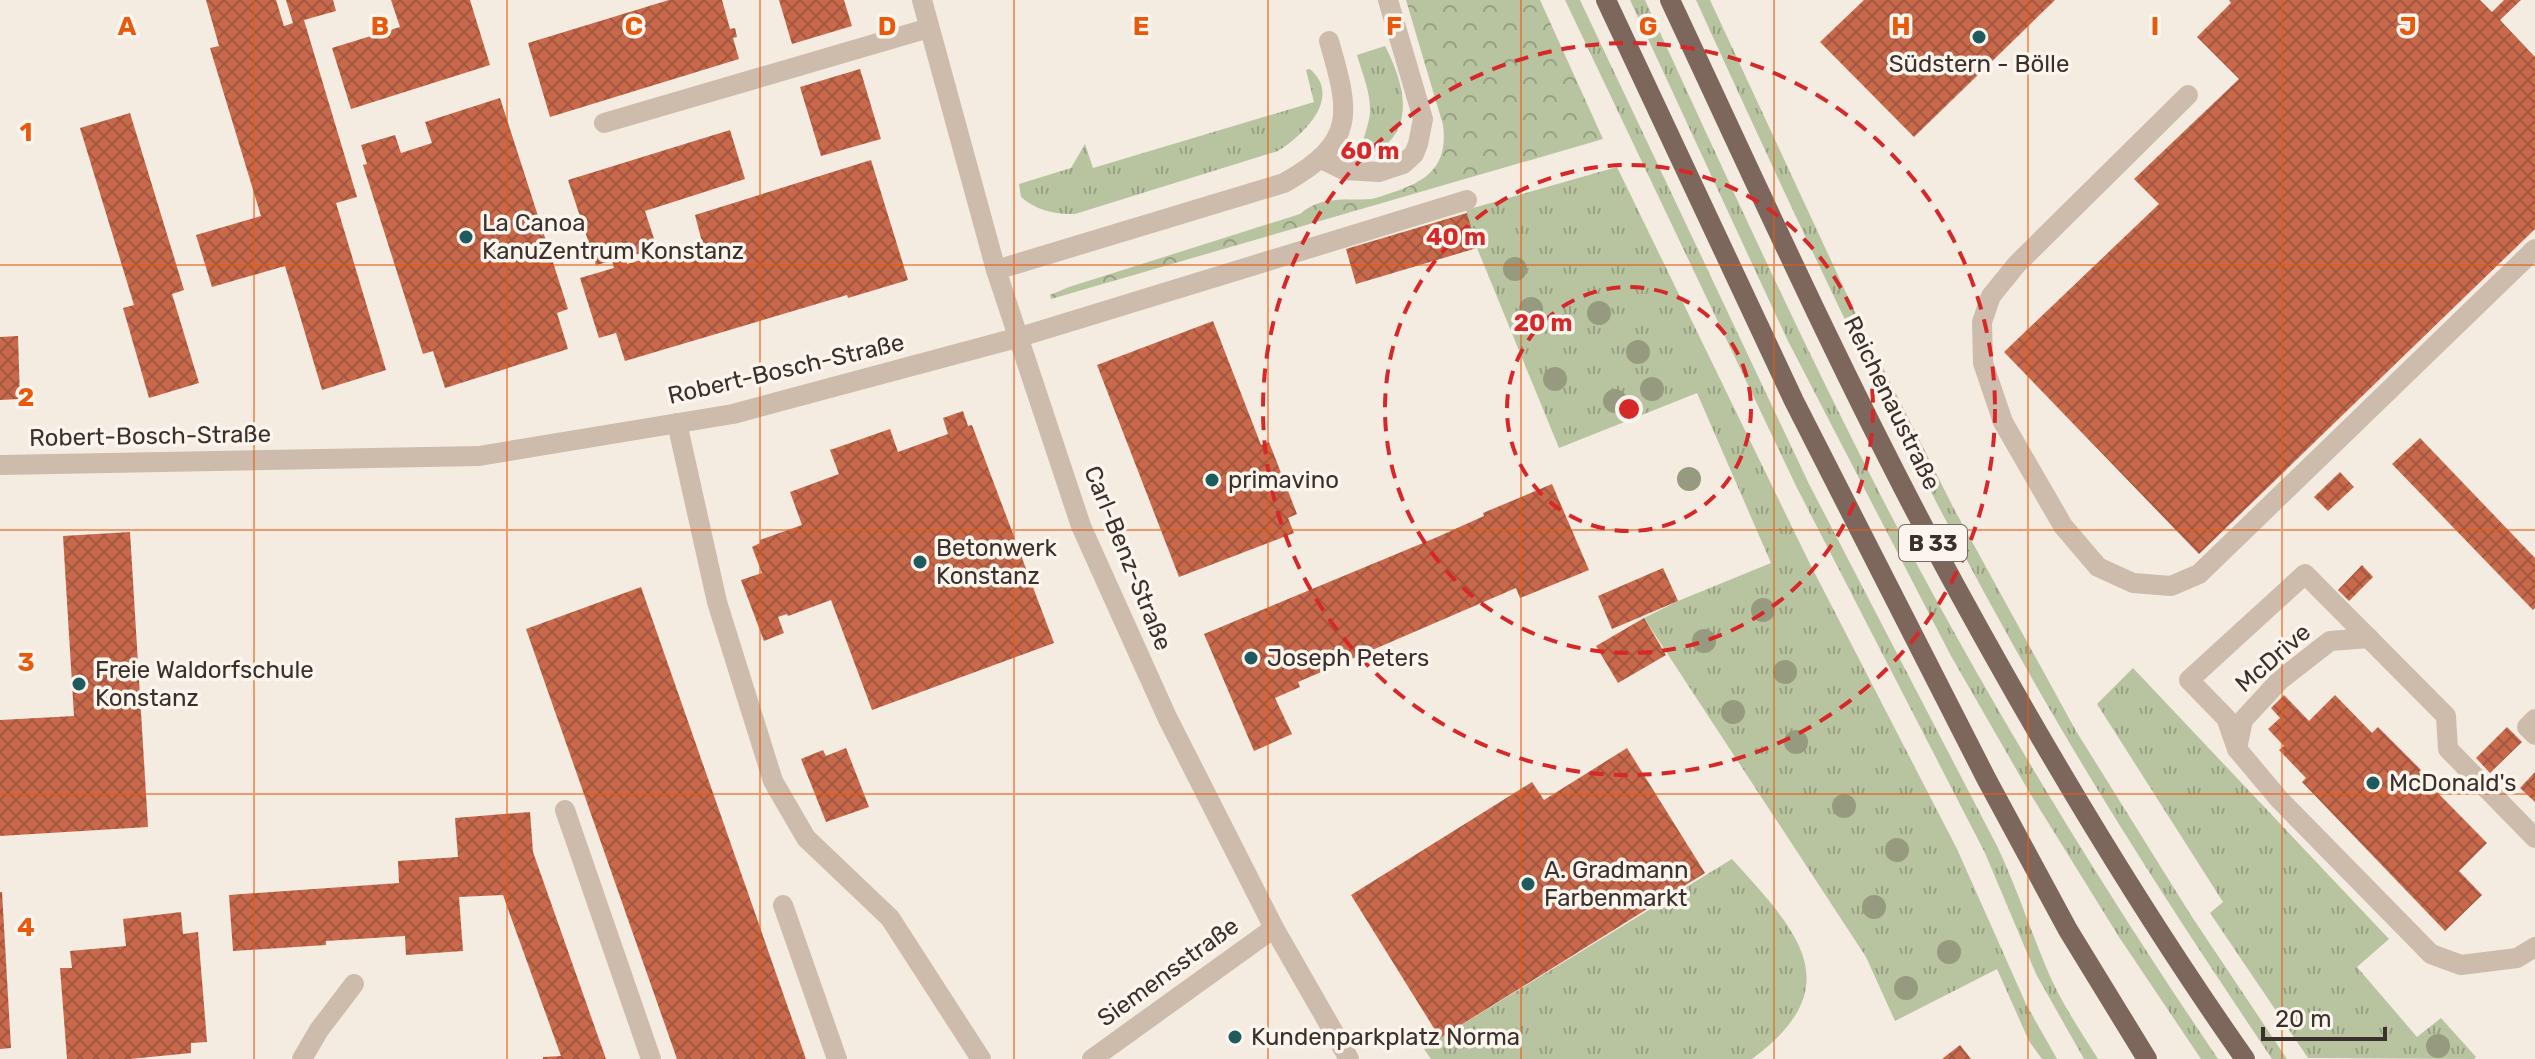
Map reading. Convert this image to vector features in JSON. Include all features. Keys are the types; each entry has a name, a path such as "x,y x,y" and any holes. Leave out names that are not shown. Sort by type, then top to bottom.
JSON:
{"main road":[{"name":"B 33","path":"1606,0 1794,401 1987,780 2068,930 2147,1059"},
{"name":"Reichenaustraße","path":"1670,0 1776,226 1931,540 2126,880 2245,1059"}],"street":[{"name":"Carl-Benz-Straße","path":"922,0 996,270 1081,526 1167,717 1274,928 1349,1059"},
{"path":"1321,159 1344,170 1379,172 1403,164 1414,154 1422,133 1423,119 1388,0"},
{"path":"604,123 929,28"},
{"path":"996,270 1284,183 1321,159 1334,143 1344,117 1345,103 1329,41"},
{"path":"2188,95 2017,264 1991,296 1982,322 1983,363 2003,422 2055,513 2098,567 2133,583 2171,586 2199,574 2535,249"},
{"name":"Robert-Bosch-Straße","path":"0,465 479,456 733,414 1020,337 1467,200"},
{"path":"677,423 717,602 773,781 806,838 890,918 981,1059"},
{"path":"2535,838 2448,749 2446,716 2305,574 2189,680 2226,718 2237,749 2279,799 2431,954 2461,965 2517,958 2535,947"},
{"name":"McDrive","path":"2237,749 2243,720 2280,680 2330,641 2369,638"},
{"path":"2535,719 2527,727 2535,735"},
{"path":"565,810 651,1059"},
{"path":"783,905 837,1059"},
{"name":"Siemensstraße","path":"1092,1059 1274,928"},
{"path":"302,1059 319,1030 354,984"}],"green space":[{"path":"1406,0 1540,0 1603,139 1051,299 1050,295 1069,287 1300,214 1317,204 1374,198 1407,187 1427,176 1443,150 1443,125"},
{"path":"1565,0 1580,0 1809,484 1997,846 2057,991 2098,1059 2084,1059 2036,974 1985,853 1797,488"},
{"path":"1630,0 1645,0 1820,375 1920,570 2000,713 2084,853 2218,1059 2201,1059 2119,937 2031,795 1951,656 1787,339"},
{"path":"1696,0 1710,0 1855,312 1953,507 2076,731 2192,917 2287,1059 2272,1059 2219,979 2116,819 2015,648 1871,373"},
{"path":"1385,46 1400,83 1401,121 1388,143 1378,150 1365,153 1362,146 1370,106 1357,55"},
{"path":"1310,69 1319,80 1321,103 1308,126 1278,151 1075,214 1046,211 1021,197 1019,184 1071,168 1085,144 1093,168 1314,102 1306,70"},
{"path":"1617,167 1809,562 1957,849 2026,1004 2057,1059 2042,1059 2029,1041 1997,969 1895,1021 1866,957 1644,618 1771,563 1697,393 1559,448 1477,248 1466,210"},
{"path":"2133,668 2389,939 2357,967 2417,1037 2441,1018 2476,1057 2474,1059 2308,1058 2210,913 2223,902 2097,704"},
{"path":"1732,859 1776,910 1793,934 1804,958 1806,982 1800,1007 1782,1032 1752,1059 1431,1059 1424,1049 1440,1038"}],"building":[{"path":"206,0 276,0 284,26 293,23 286,0 333,0 336,11 304,20 357,197 336,203 386,370 322,390 285,266 212,287 196,235 261,216 210,48 219,46"},
{"path":"391,0 470,0 490,65 351,109 332,48 400,27"},
{"path":"669,0 722,0 730,29 735,28 737,37 733,38 739,59 550,117 528,43"},
{"path":"779,0 844,0 852,26 792,44"},
{"path":"1864,0 2055,0 1914,137 1820,42"},
{"path":"2229,0 2480,0 2492,12 2504,0 2521,0 2500,20 2535,57 2535,229 2199,554 2004,352 2159,204 2134,179 2239,79 2197,37 2231,3"},
{"path":"860,69 881,139 821,156 800,87"},
{"name":"La Canoa KanuZentrum Konstanz","path":"500,98 568,309 557,313 568,349 445,388 433,351 423,354 363,165 367,164 361,145 395,135 401,153 432,143 425,122"},
{"path":"130,113 184,290 172,294 199,383 149,398 123,308 134,305 80,128"},
{"path":"730,130 745,179 645,211 657,248 625,258 627,264 702,242 695,215 871,160 908,280 625,361 616,333 599,338 580,278 614,268 612,261 596,265 568,180"},
{"path":"1467,213 1477,248 1356,284 1346,249"},
{"name":"primavino","path":"1213,321 1261,445 1269,442 1297,514 1288,518 1294,533 1179,577 1097,365"},
{"path":"18,336 20,399 0,400 0,337"},
{"name":"Betonwerk Konstanz","path":"963,411 968,426 972,425 1054,643 872,710 831,600 778,617 784,633 764,641 741,580 762,573 752,547 760,540 802,525 790,492 839,474 830,450 890,429 898,452 948,434 943,418"},
{"path":"2420,438 2535,558 2533,610 2392,464"},
{"path":"2340,472 2354,487 2328,511 2314,497"},
{"path":"1552,484 1589,570 1520,598 1516,588 1298,682 1300,687 1275,698 1292,734 1254,751 1204,634 1435,538 1484,516 1483,513"},
{"path":"130,532 148,827 0,836 0,720 74,716 63,536"},
{"path":"2362,565 2373,577 2349,601 2338,590"},
{"path":"1663,568 1678,601 1612,629 1598,596"},
{"path":"641,587 806,1059 677,1059 526,629"},
{"path":"1644,618 1666,655 1618,683 1596,646"},
{"path":"2284,695 2309,721 2335,695 2372,733 2378,727 2421,770 2419,772 2429,783 2425,788 2430,793 2434,789 2487,843 2459,871 2482,895 2445,931 2302,782 2306,778 2279,750 2284,746 2268,729 2280,718 2271,708"},
{"path":"2507,727 2522,742 2490,773 2476,758"},
{"path":"846,748 869,807 826,822 801,759 823,750 826,756"},
{"name":"A. Gradmann Farbenmarkt","path":"1627,748 1705,873 1440,1038 1351,895 1532,782 1544,800"},
{"path":"2535,772 2535,802 2520,788"},
{"path":"530,812 533,852 606,1059 543,1059 561,1056 503,895 459,897 463,951 406,955 405,936 233,951 229,895 399,883 398,861 458,857 455,818"},
{"path":"0,892 11,1048 0,1049"},
{"path":"181,912 183,934 198,932 207,1042 191,1043 191,1053 130,1059 67,1059 60,968 72,968 70,951 126,946 123,919"},
{"path":"1960,1045 1971,1059 1942,1059"}],"place":[{"name":"Südstern - Bölle","path":"1979,37"},
{"name":"La Canoa KanuZentrum Konstanz","path":"466,237"},
{"name":"primavino","path":"1212,480"},
{"name":"Betonwerk Konstanz","path":"920,562"},
{"name":"Joseph Peters","path":"1251,658"},
{"name":"Freie Waldorfschule Konstanz","path":"79,684"},
{"name":"McDonald's","path":"2373,783"},
{"name":"A. Gradmann Farbenmarkt","path":"1528,884"},
{"name":"Kundenparkplatz Norma","path":"1235,1037"}]}
